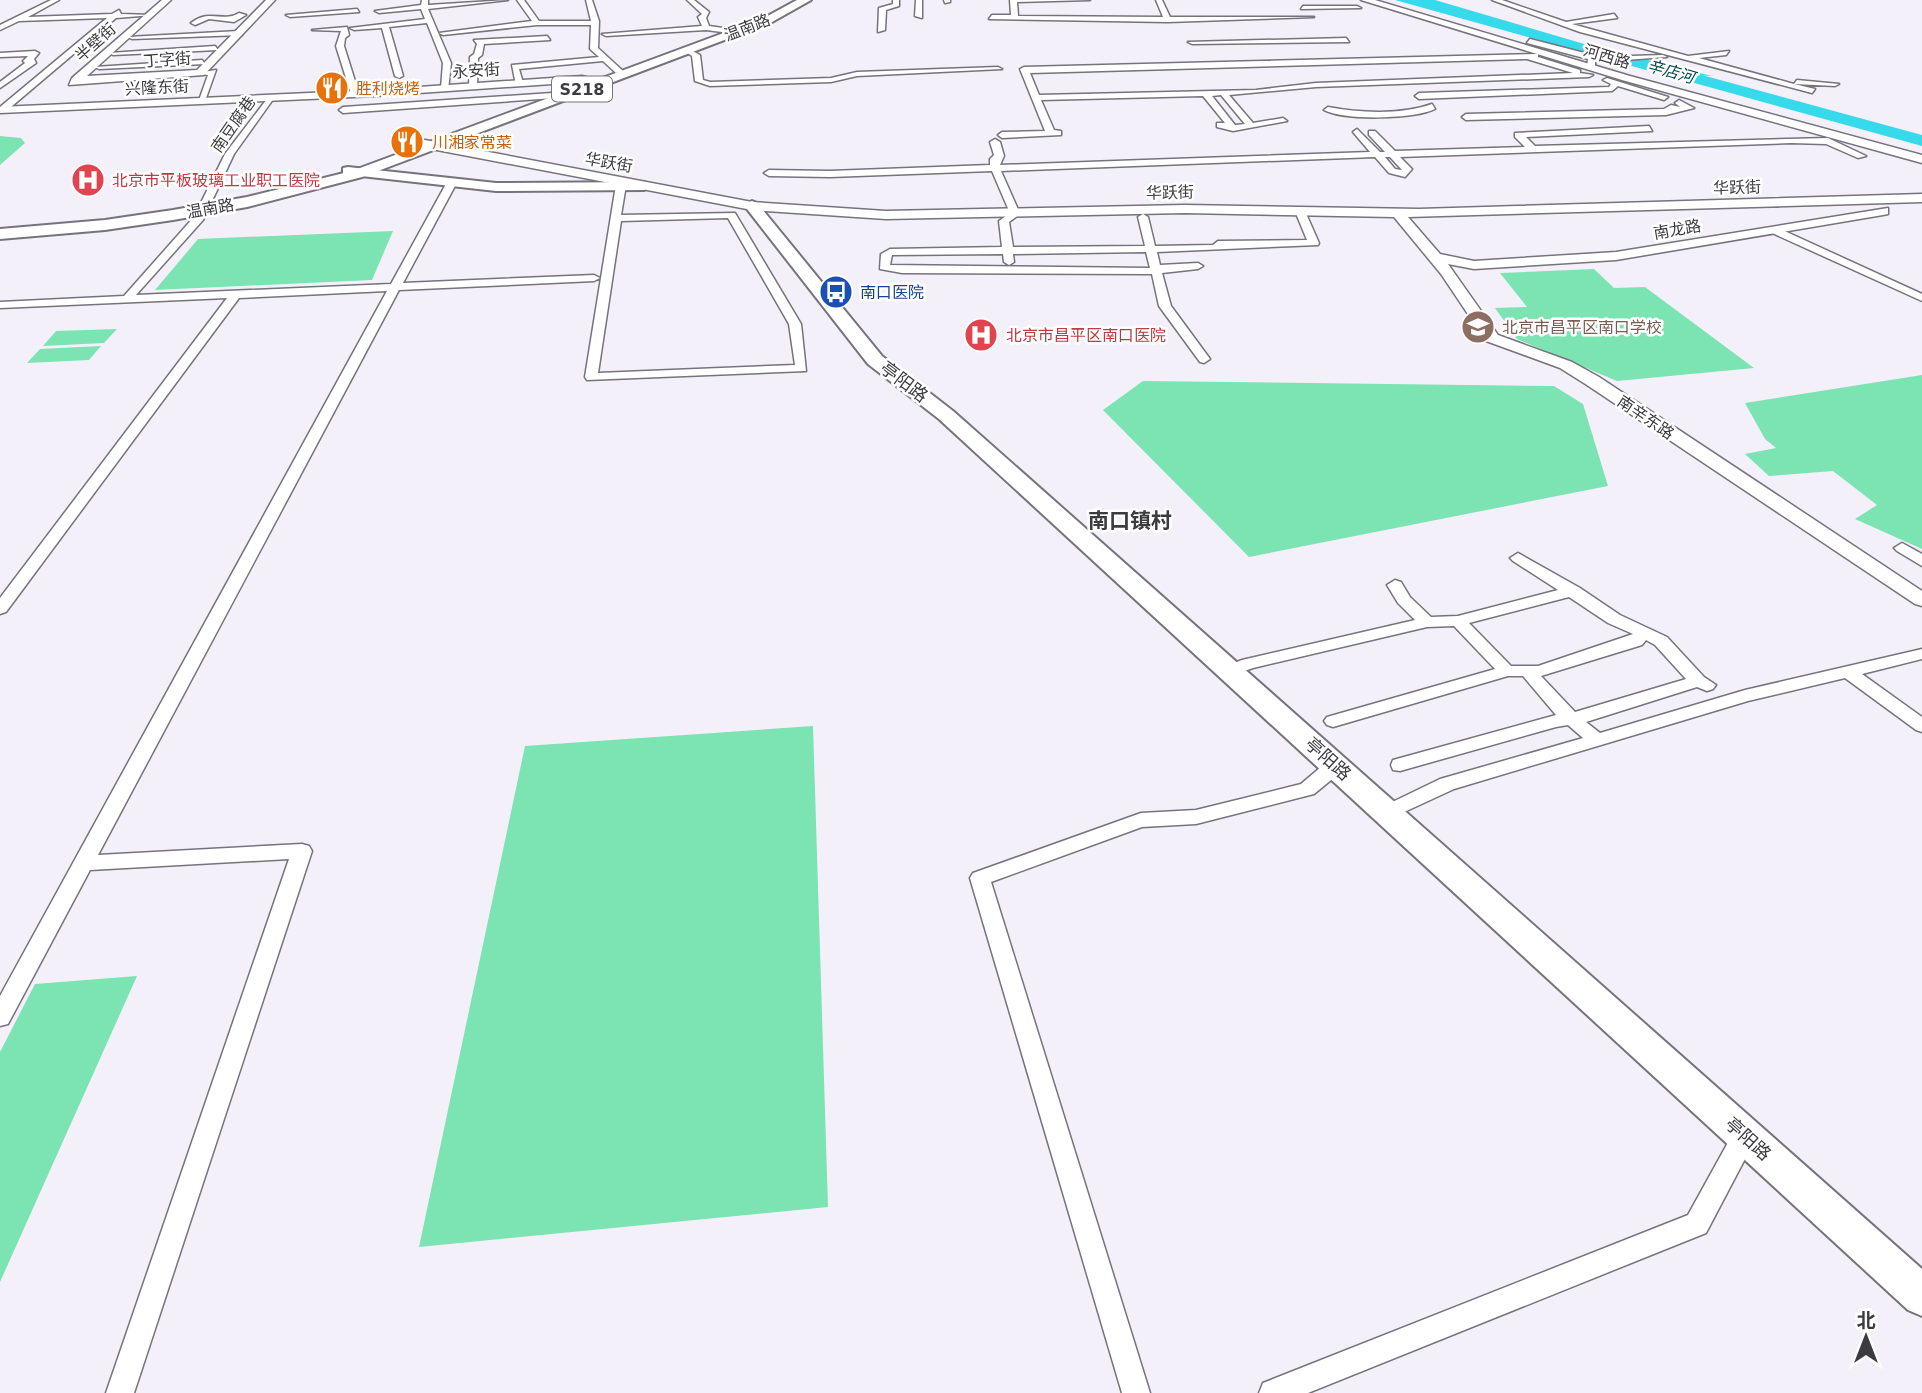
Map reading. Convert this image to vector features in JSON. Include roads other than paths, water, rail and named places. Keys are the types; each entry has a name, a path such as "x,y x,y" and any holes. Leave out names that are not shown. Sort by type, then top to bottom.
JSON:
{"main road":[{"name":"温南路","path":"436,142 771,14 796,0"},
{"name":"温南路","path":"0,232 105,225 203,207 353,173 596,82 685,45 768,20 806,0"},
{"path":"353,173 496,187 644,186"},
{"name":"亭阳路","path":"752,206 874,360 946,415 1922,1296"}],"street":[{"path":"0,28 56,0"},
{"name":"半壁街","path":"66,89 167,0"},
{"name":"丁字街","path":"76,80 198,69 236,25 271,0"},
{"path":"312,0 309,9 288,18 357,11"},
{"path":"379,11 425,3 505,0"},
{"path":"513,40 528,32 545,32 542,24 520,0"},
{"path":"589,0 595,23 594,49 619,71"},
{"path":"690,0 706,14 702,18 706,28"},
{"path":"871,8 895,6 896,0"},
{"path":"906,0 919,0 919,16"},
{"path":"1015,17 1013,0 1087,0 1093,18"},
{"path":"1159,0 1167,19"},
{"path":"992,17 1312,20 1297,0"},
{"path":"1333,0 1340,8"},
{"path":"1495,0 1560,23 1812,91"},
{"path":"475,1 491,27"},
{"path":"1303,8 1340,8 1358,2"},
{"name":"河西路","path":"1358,2 1922,159"},
{"path":"425,3 429,21 447,63 445,88"},
{"path":"881,30 883,8"},
{"path":"1,110 117,14"},
{"path":"19,19 149,15"},
{"path":"236,25 242,15"},
{"path":"1560,23 1614,16"},
{"path":"354,28 429,21"},
{"path":"184,24 195,23 236,25 239,22 198,69"},
{"path":"443,33 491,27 595,23"},
{"path":"385,25 399,76"},
{"path":"606,34 706,28 727,31"},
{"path":"316,30 344,29 345,35 341,37 340,46 355,94"},
{"path":"695,29 692,39 685,45 696,55 699,81 710,85 831,80 857,74 998,69"},
{"path":"1321,32 1328,40"},
{"path":"132,37 227,33"},
{"path":"473,86 474,57 478,55 479,42 548,38"},
{"path":"536,39 536,49"},
{"path":"513,40 513,52"},
{"path":"1192,42 1346,40"},
{"path":"1530,41 1592,67 1616,83 1664,97"},
{"path":"113,53 215,48"},
{"path":"1697,50 1728,56"},
{"path":"526,51 522,62 527,65"},
{"path":"1429,51 1479,52"},
{"path":"0,55 35,53 27,61 33,61 0,86"},
{"path":"1035,98 1223,93 1316,85 1404,82 1592,67 1710,53"},
{"path":"1010,269 1004,220 1012,209 995,168 995,159 999,156 998,139 1055,133 1035,98 1025,70 1531,56 1592,67"},
{"path":"1670,57 1698,67"},
{"path":"1101,58 1106,69"},
{"path":"519,83 515,67 604,59"},
{"path":"99,67 198,69 213,72 201,101"},
{"path":"1773,81 1835,84"},
{"name":"永安街","path":"270,98 519,83 596,82"},
{"path":"1330,106 1351,114 1422,113 1435,109 1404,82"},
{"path":"1419,96 1612,89 1616,83"},
{"path":"1316,85 1324,93"},
{"path":"1466,117 1666,112 1676,108 1645,91"},
{"path":"0,93 23,92"},
{"path":"1205,93 1233,128"},
{"path":"1223,93 1250,124"},
{"path":"343,110 552,96"},
{"name":"兴隆东街","path":"1,110 270,98"},
{"name":"南豆腐巷","path":"127,299 203,207 230,154 270,98"},
{"path":"45,108 55,99"},
{"path":"1339,110 1349,121"},
{"path":"1220,125 1233,128 1283,121"},
{"path":"1533,149 1518,135 1649,129"},
{"path":"1357,132 1391,171 1405,174 1407,169 1372,133"},
{"path":"769,173 830,174 1791,140 1828,141 1861,153"},
{"name":"华跃街","path":"436,142 752,206 886,215 1012,209 1541,203 1922,191"},
{"name":"华跃街","path":"436,142 713,192 792,203 862,207 1398,213 1921,204"},
{"path":"1489,151 1498,159"},
{"path":"0,1017 452,184"},
{"path":"616,218 731,215 794,324 802,368 591,377 621,185"},
{"name":"南龙路","path":"1436,258 1474,265 1616,256 1921,204"},
{"path":"1198,266 1158,270 902,270 884,267 886,254 890,252 1151,250 1314,243 1300,211"},
{"name":"南辛东路","path":"1398,213 1436,258 1492,338 1566,365 1593,381 1922,600"},
{"path":"1143,217 1158,270 1158,287 1165,306 1204,359"},
{"path":"1774,230 1922,298"},
{"path":"0,305 594,278"},
{"path":"0,609 236,294"},
{"path":"1902,548 1922,561"},
{"path":"1400,765 1702,683 1670,654 1668,647 1518,558"},
{"path":"1395,585 1404,600 1427,622"},
{"path":"1230,671 1248,664 1427,622 1458,621 1574,591"},
{"path":"1458,621 1507,671"},
{"path":"1333,721 1507,671 1529,673 1636,641 1643,634"},
{"path":"1387,813 1447,784 1745,696 1922,654"},
{"path":"1848,672 1922,726"},
{"path":"1529,673 1568,718 1597,740"},
{"path":"1136,1393 980,878 1141,820 1196,817 1307,789 1335,766"},
{"path":"82,863 302,851 120,1393"},
{"path":"1273,1393 1697,1224 1745,1136"}],"water":[{"path":"1395,0 1435,0 1591,46 1712,76 1657,73"}],"waterway":[{"name":"辛店河","path":"1639,63 1922,141"}],"place":[{"name":"胜利烧烤","path":"332,88"},
{"name":"川湘家常菜","path":"407,142"},
{"name":"北京市平板玻璃工业职工医院","path":"88,180"},
{"name":"南口医院","path":"836,292"},
{"name":"北京市昌平区南口学校","path":"1478,327"},
{"name":"北京市昌平区南口医院","path":"981,335"}],"district":[{"name":"南口镇村","path":"1130,521"}]}
